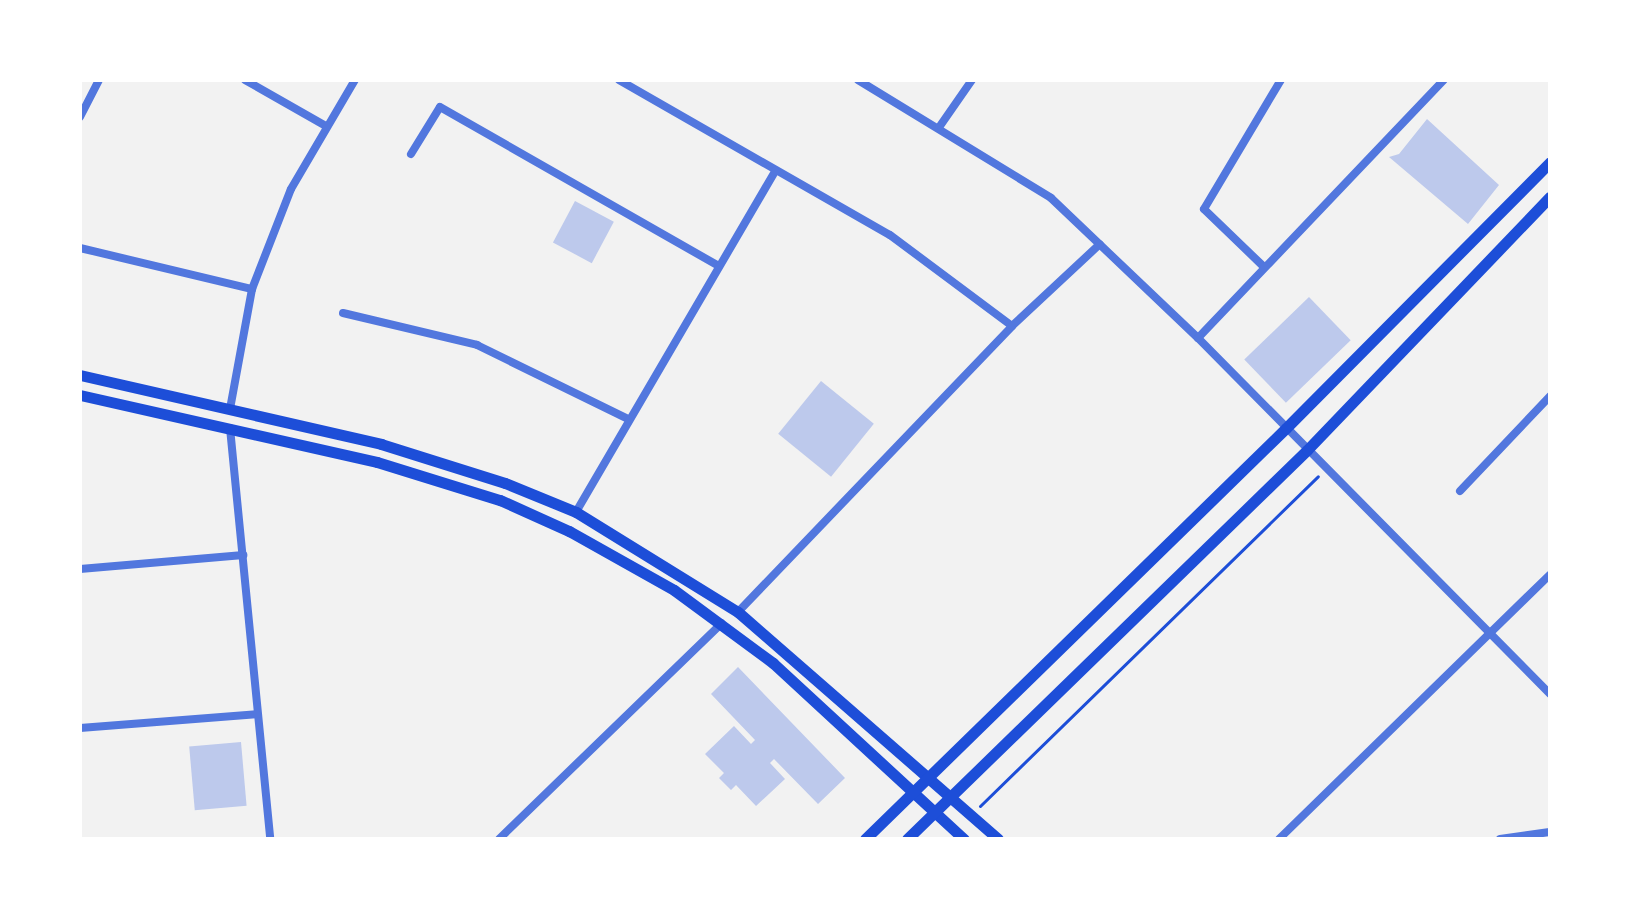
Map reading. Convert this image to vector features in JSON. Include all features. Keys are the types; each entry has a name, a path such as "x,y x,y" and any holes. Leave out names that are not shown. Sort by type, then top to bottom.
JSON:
{"main road":[{"path":"865,839 1286,428 1550,162"},
{"path":"907,839 1307,450 1550,197"},
{"path":"80,375 381,444 505,483 576,512 738,612 931,775 998,839"},
{"path":"80,395 377,462 500,500 620,557 722,623 936,810 964,839"},
{"path":"230,409 230,428"}],"street":[{"path":"81,113 99,80"},
{"path":"245,80 326,126"},
{"path":"230,409 252,289 291,189 355,80"},
{"path":"619,80 890,235 1012,326"},
{"path":"858,80 940,126 1051,198 1198,338 1550,694"},
{"path":"940,126 972,80"},
{"path":"1263,266 1204,209 1281,80"},
{"path":"1198,338 1263,266 1444,80"},
{"path":"411,154 440,107 719,266"},
{"path":"576,512 775,171"},
{"path":"738,612 1012,326 1100,244"},
{"path":"80,248 252,289"},
{"path":"343,313 477,345 628,419"},
{"path":"1460,491 1550,396"},
{"path":"230,428 270,839"},
{"path":"80,569 243,555"},
{"path":"1279,839 1550,575"},
{"path":"499,839 722,623"},
{"path":"80,728 256,714"},
{"path":"1500,839 1550,832"}],"path":[{"path":"972,813 1326,468"}],"building":[{"path":"1427,119 1499,185 1468,224 1389,157 1399,154"},
{"path":"575,201 614,222 592,263 553,242"},
{"path":"1309,297 1351,340 1286,403 1244,360"},
{"path":"821,381 874,424 831,477 778,434"},
{"path":"738,667 845,778 818,804 774,759 770,763 785,779 756,806 736,785 731,790 719,778 724,773 705,754 734,726 751,744 755,740 711,694"},
{"path":"241,742 247,806 195,810 189,747"}]}
